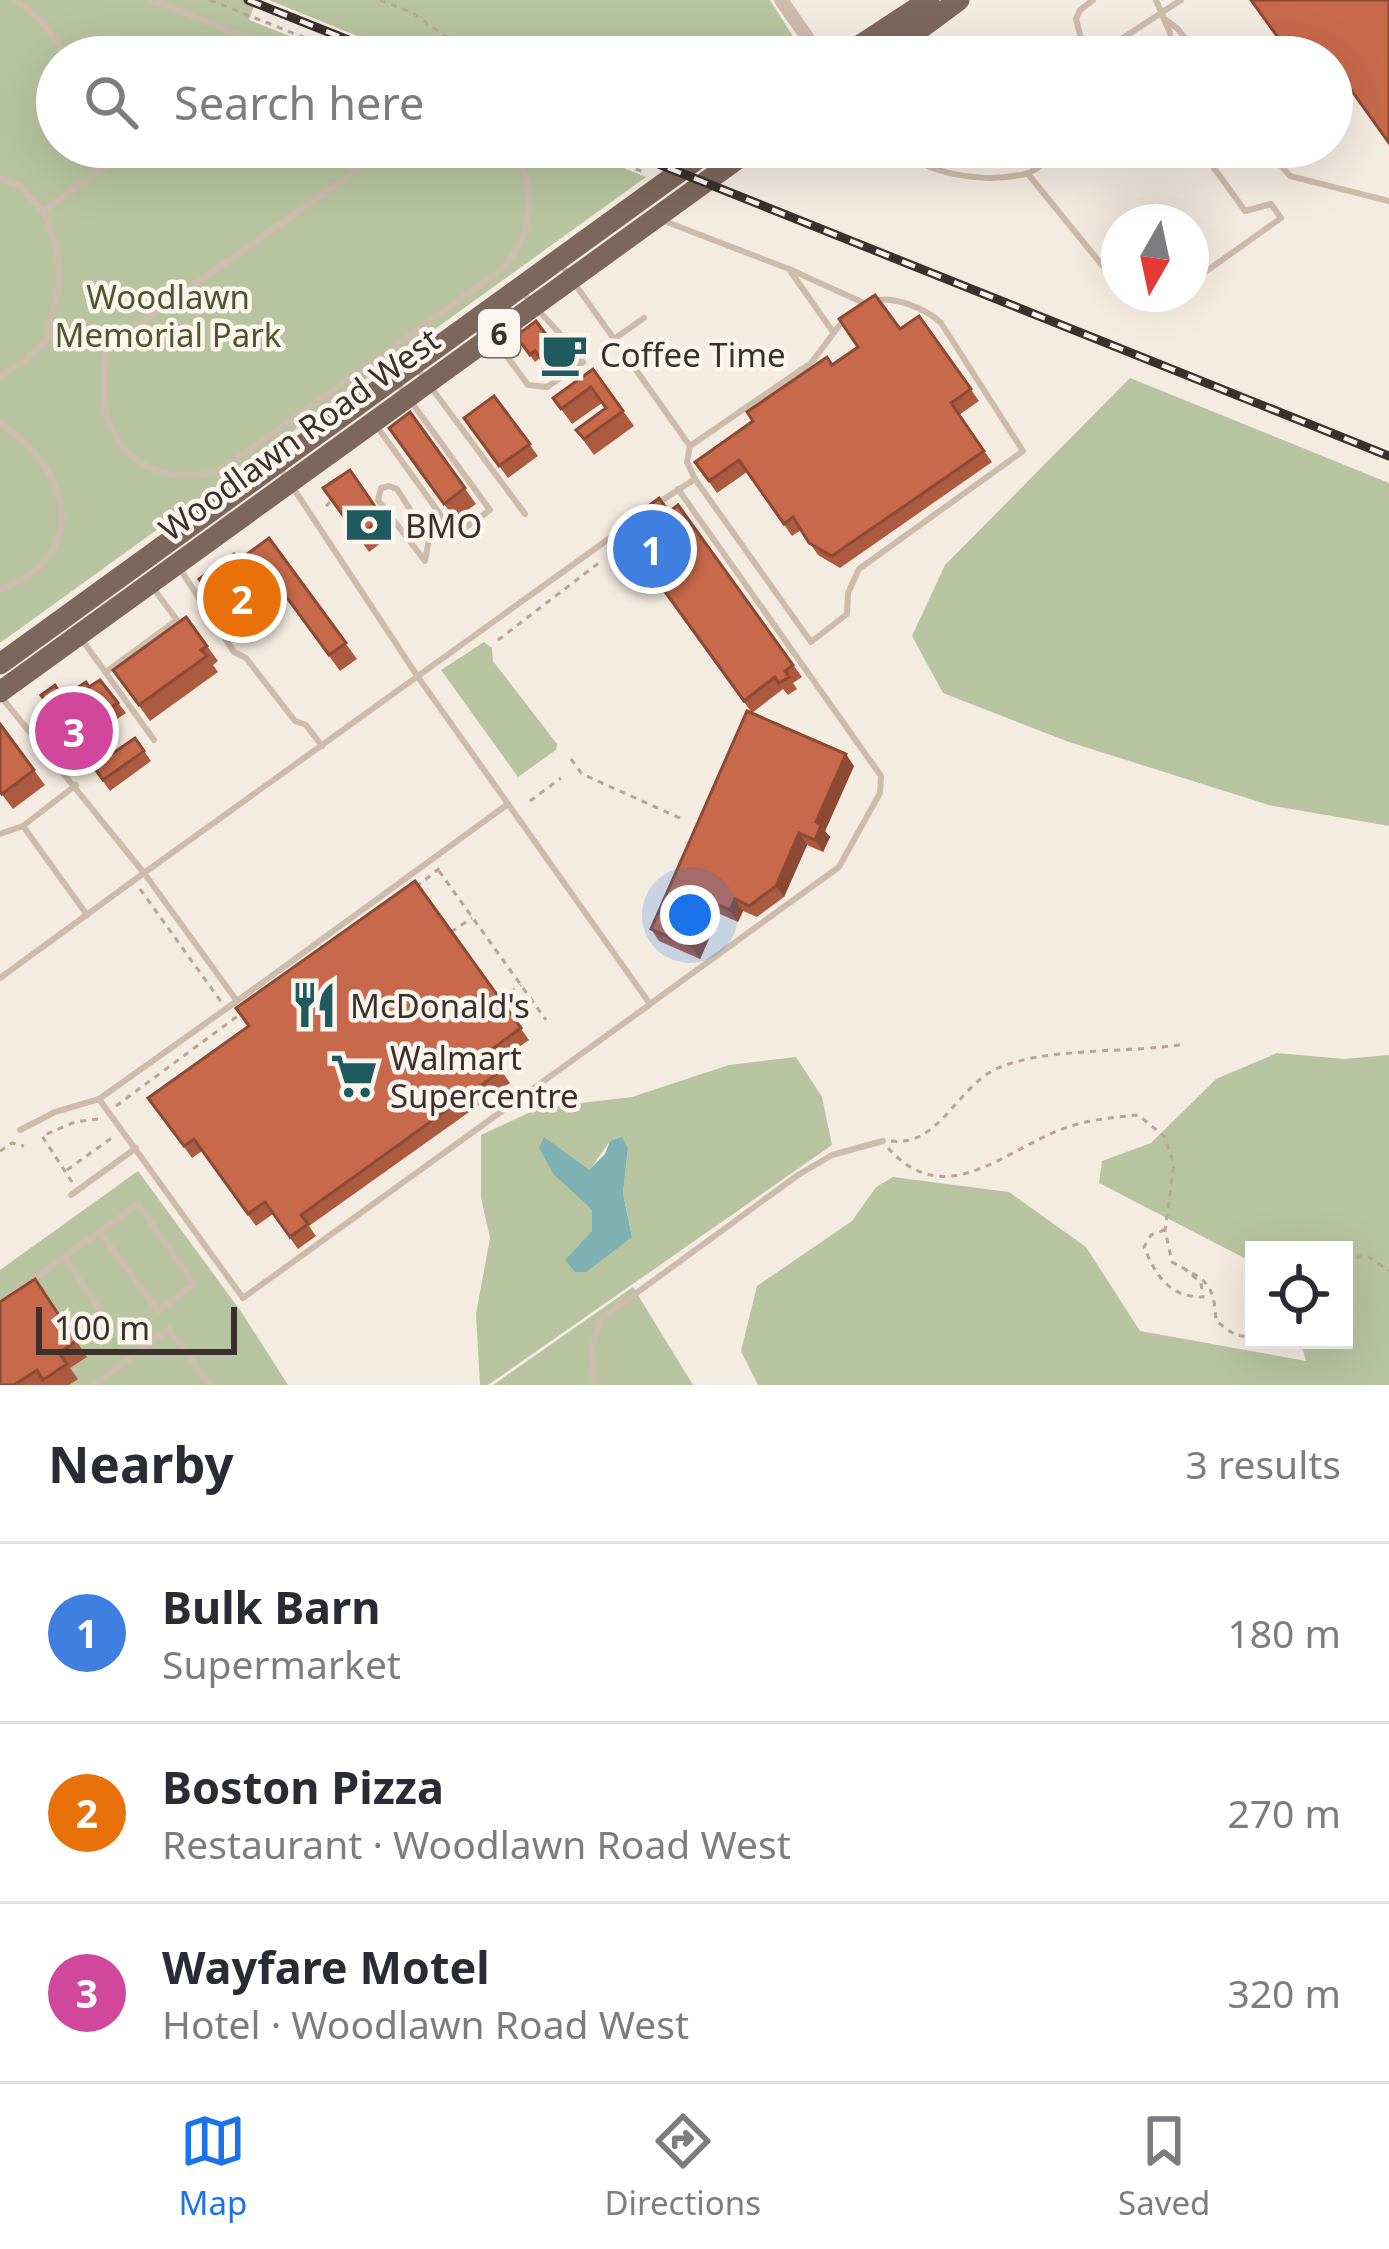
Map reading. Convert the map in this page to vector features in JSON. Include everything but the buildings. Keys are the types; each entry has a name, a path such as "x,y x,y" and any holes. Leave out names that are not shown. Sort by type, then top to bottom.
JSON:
{"main road":[{"path":"874,36 929,0"},
{"path":"910,36 959,0"},
{"name":"Woodlawn Road West","path":"0,664 71,625 401,387 478,317 685,168"},
{"name":"Woodlawn Road West","path":"420,373 492,337 726,168"},
{"name":"Woodlawn Road West","path":"0,693 71,625"}],"street":[{"path":"781,0 806,36"}],"lane":[{"path":"16,0 52,36"},
{"path":"152,0 242,36"},
{"path":"1080,36 1076,19 1093,0"},
{"path":"1156,0 1169,36"},
{"path":"1125,36 1181,0"},
{"path":"1166,20 1183,36"},
{"path":"43,212 102,168"},
{"path":"350,173 351,168"},
{"path":"50,336 105,348 358,168"},
{"path":"105,348 104,402 123,448 151,470 169,476 202,475 224,468 512,259 530,223 522,168"},
{"path":"934,168 966,177 1028,174 1036,168"},
{"path":"1209,269 1281,218 1271,204 1245,211 1213,168"},
{"path":"1283,168 1290,176 1389,201"},
{"path":"1028,174 1101,264"},
{"path":"0,178 20,186 43,212 55,245 59,286 49,316 50,336 21,364 0,376"},
{"path":"658,219 866,304"},
{"path":"558,260 690,446"},
{"path":"788,269 833,332"},
{"path":"478,317 528,385 547,387 583,362 520,288"},
{"path":"886,298 932,314 1023,451 859,569 850,586 847,614 812,642 687,462 690,446 811,363 833,332 866,304 886,298"},
{"path":"614,340 644,319"},
{"path":"420,373 525,514"},
{"path":"366,412 454,535 490,510 401,387"},
{"path":"0,423 39,458 58,498 63,524 47,561 30,576 0,590"},
{"path":"283,471 418,677 650,1004"},
{"path":"658,503 695,479"},
{"path":"381,488 397,489 425,533 429,550 425,561 378,500 381,488"},
{"path":"99,1099 243,1298 839,867 880,793 881,776 678,489"},
{"path":"0,979 639,517"},
{"path":"169,554 234,652 246,658 295,721 306,725 322,746"},
{"path":"106,672 177,620 143,573"},
{"path":"71,625 154,740"},
{"path":"0,693 144,873 237,1001"},
{"path":"0,834 23,826 76,785"},
{"path":"20,1130 56,1112 99,1099 508,804"},
{"path":"23,826 87,915"},
{"path":"594,1385 592,1346 602,1319 798,1175 832,1155 883,1141"},
{"path":"75,1193 136,1148"},
{"path":"0,1303 138,1204 194,1284 158,1311"},
{"path":"100,1232 210,1385"},
{"path":"64,1257 109,1324"},
{"path":"94,1385 169,1329"}],"path":[{"path":"210,0 300,36"},
{"path":"380,0 411,12 448,36"},
{"path":"634,168 659,178"},
{"path":"617,548 626,542"},
{"path":"498,640 600,562"},
{"path":"571,759 582,774 682,819"},
{"path":"530,801 561,778"},
{"path":"408,893 439,871 445,860"},
{"path":"439,871 546,1020"},
{"path":"134,880 233,1019"},
{"path":"449,934 472,918"},
{"path":"499,1000 520,985"},
{"path":"75,1193 41,1136 75,1122 96,1121 245,1010"},
{"path":"883,1141 915,1141 930,1132 971,1086 1014,1063 1184,1044"},
{"path":"883,1141 908,1166 955,1177 973,1174 1067,1127 1136,1114 1164,1136 1174,1164 1165,1230 1172,1262 1199,1274 1210,1287 1216,1321 1235,1335 1245,1336"},
{"path":"64,1172 115,1136"},
{"path":"0,1151 13,1143 24,1146"},
{"path":"1165,1230 1154,1232 1144,1246 1160,1280 1179,1295 1203,1297 1201,1283 1184,1268"},
{"path":"1353,1258 1367,1256 1389,1271"}],"green space":[{"name":"Woodlawn Memorial Park","path":"0,0 256,0 249,20 290,36 36,36 36,168 623,168 646,177 0,643"},
{"path":"269,0 770,0 793,36 357,36"},
{"path":"1130,378 1389,483 1389,826 1269,805 1069,742 943,693 912,636 945,565"},
{"path":"484,642 492,648 493,661 557,744 556,750 518,777 441,670"},
{"path":"1277,1053 1344,1059 1389,1055 1389,1385 758,1385 741,1351 757,1286 852,1221 876,1187 893,1177 1009,1192 1086,1247 1140,1331 1306,1361 1303,1349 1353,1349 1353,1241 1245,1241 1245,1258 1099,1183 1102,1161 1151,1143 1216,1079"},
{"path":"796,1057 822,1097 832,1145 488,1385 480,1385 476,1314 490,1238 481,1198 481,1135 539,1108 632,1097 729,1065","holes":["544,1138 589,1171 610,1141 628,1149 623,1193 632,1236 566,1260 592,1231 592,1210 554,1175"]},
{"path":"138,1171 242,1313 288,1385 0,1385 0,1270"},
{"path":"633,1287 693,1385 493,1385"}],"water":[{"path":"544,1137 589,1170 610,1141 622,1137 628,1148 623,1193 632,1237 586,1272 575,1272 565,1260 592,1231 592,1210 554,1175 539,1148"}],"railway":[{"path":"248,0 338,36"},
{"path":"669,168 1389,456"}],"place":[{"name":"Coffee Time","path":"564,354"},
{"name":"BMO","path":"369,525"},
{"name":"Bulk Barn","path":"652,549"},
{"name":"Boston Pizza","path":"242,598"},
{"name":"Wayfare Motel","path":"74,731"},
{"name":"McDonald's","path":"314,1005"},
{"name":"Walmart Supercentre","path":"354,1076"}]}
